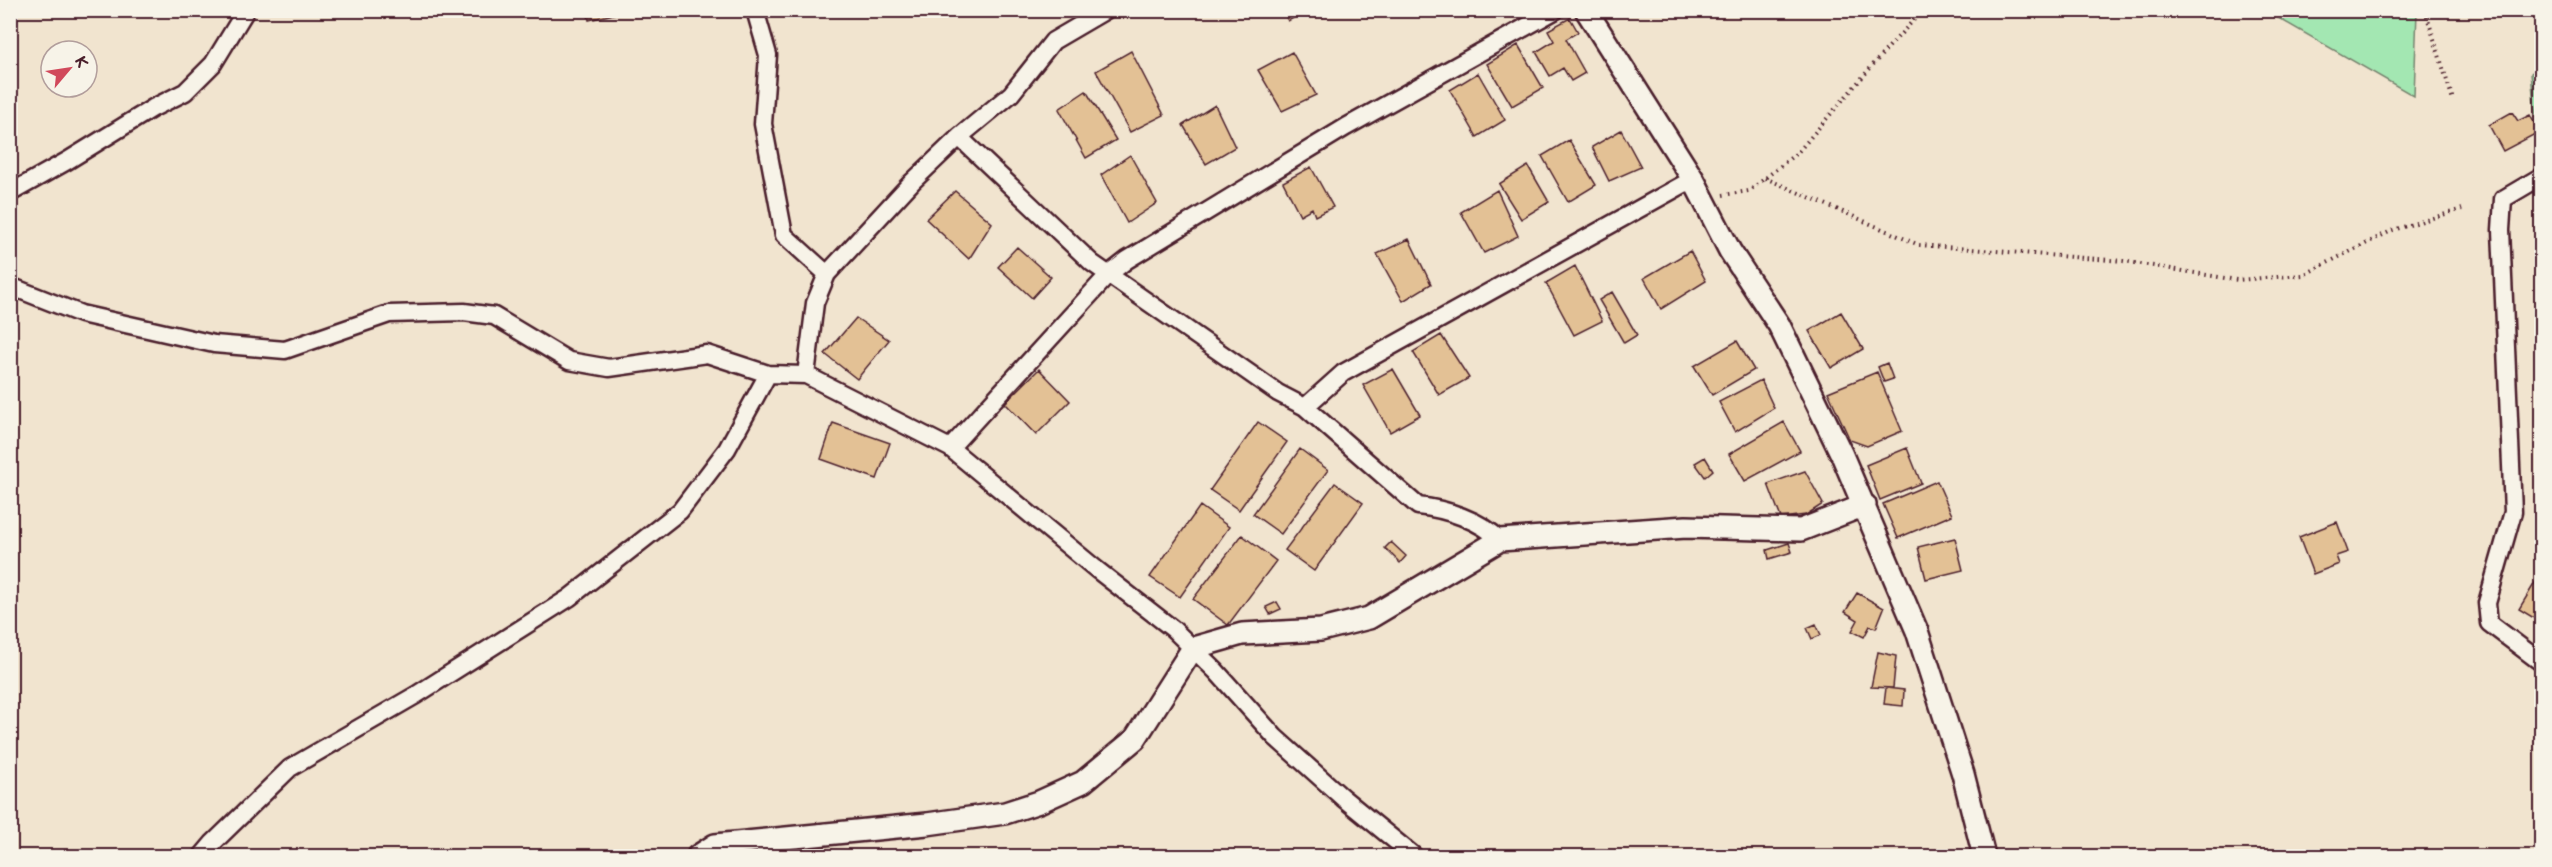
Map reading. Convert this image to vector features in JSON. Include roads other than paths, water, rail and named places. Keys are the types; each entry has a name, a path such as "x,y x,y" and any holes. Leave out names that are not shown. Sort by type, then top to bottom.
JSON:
{"street":[{"path":"10,193 153,108 185,92 213,64 246,10"},
{"path":"755,10 768,55 763,124 784,235 827,274"},
{"path":"806,375 815,303 827,274 912,182 959,137 1011,94 1053,41 1106,10"},
{"path":"950,448 1109,274 1127,260 1346,127 1556,10"},
{"path":"1586,10 1697,189 1730,251 1779,325 1865,505 1917,631 1963,774 1984,856"},
{"path":"959,137 1092,263 1278,393 1305,407 1418,506 1439,508 1489,529 1500,540"},
{"path":"2541,176 2503,199 2501,230 2513,512 2487,603 2489,623 2541,663"},
{"path":"1305,407 1343,373 1697,189"},
{"path":"10,286 81,314 214,344 285,350 388,314 464,312 494,316 569,361 609,368 707,354 768,375 806,375 950,448 1096,569 1173,629 1275,737 1343,798 1414,856"},
{"path":"202,856 290,768 416,695 568,598 680,511 727,449 768,375"},
{"path":"698,856 715,845 927,824 1005,813 1039,802 1083,782 1135,739 1193,648 1242,634 1322,630 1369,618 1500,540 1686,527 1801,530 1865,505"}]}
